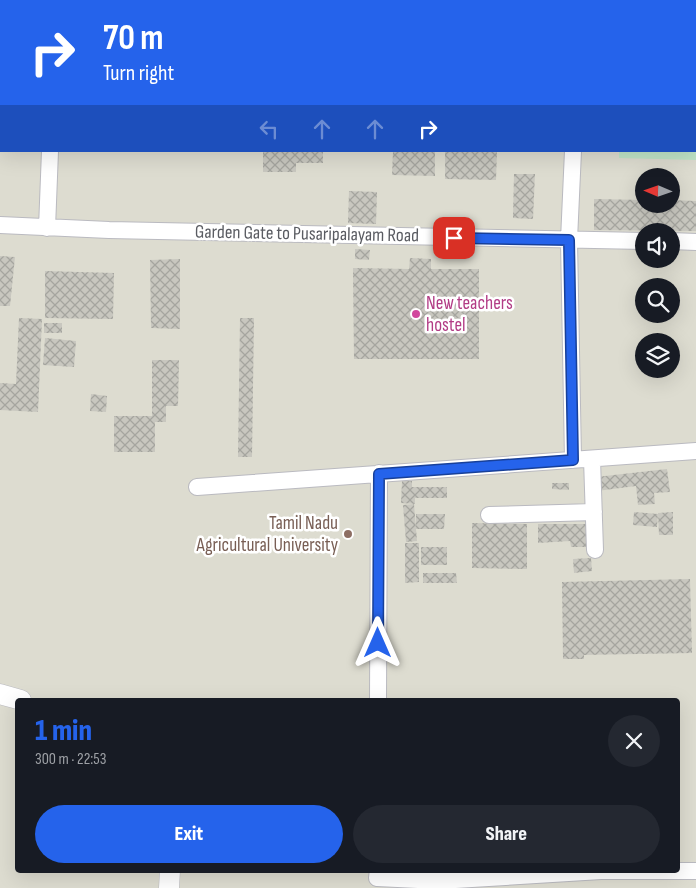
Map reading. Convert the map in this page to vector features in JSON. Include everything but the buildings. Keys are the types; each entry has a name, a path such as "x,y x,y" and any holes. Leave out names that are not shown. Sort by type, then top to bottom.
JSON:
{"street":[{"path":"47,228 50,152"},
{"path":"573,152 569,240 573,460"},
{"name":"Garden Gate to Pusaripalayam Road","path":"0,225 47,228 635,241"},
{"path":"680,241 696,242"},
{"path":"197,486 696,451"},
{"path":"592,458 595,550"},
{"path":"378,698 379,474"},
{"path":"488,515 594,512"},
{"path":"0,694 15,698"},
{"path":"680,870 696,870"},
{"path":"169,888 170,873"},
{"path":"378,873 378,878 439,884 577,873"}],"shaded area":[{"name":"Tamil Nadu Agricultural University","path":"0,152 696,152 696,888 0,888"}],"green space":[{"path":"619,152 696,152 696,160 619,158"}],"place":[{"name":"New teachers hostel","path":"416,314"},
{"name":"Tamil Nadu Agricultural University","path":"348,534"}],"route":[{"path":"378,643 379,474 573,460 569,240 454,238"}]}
